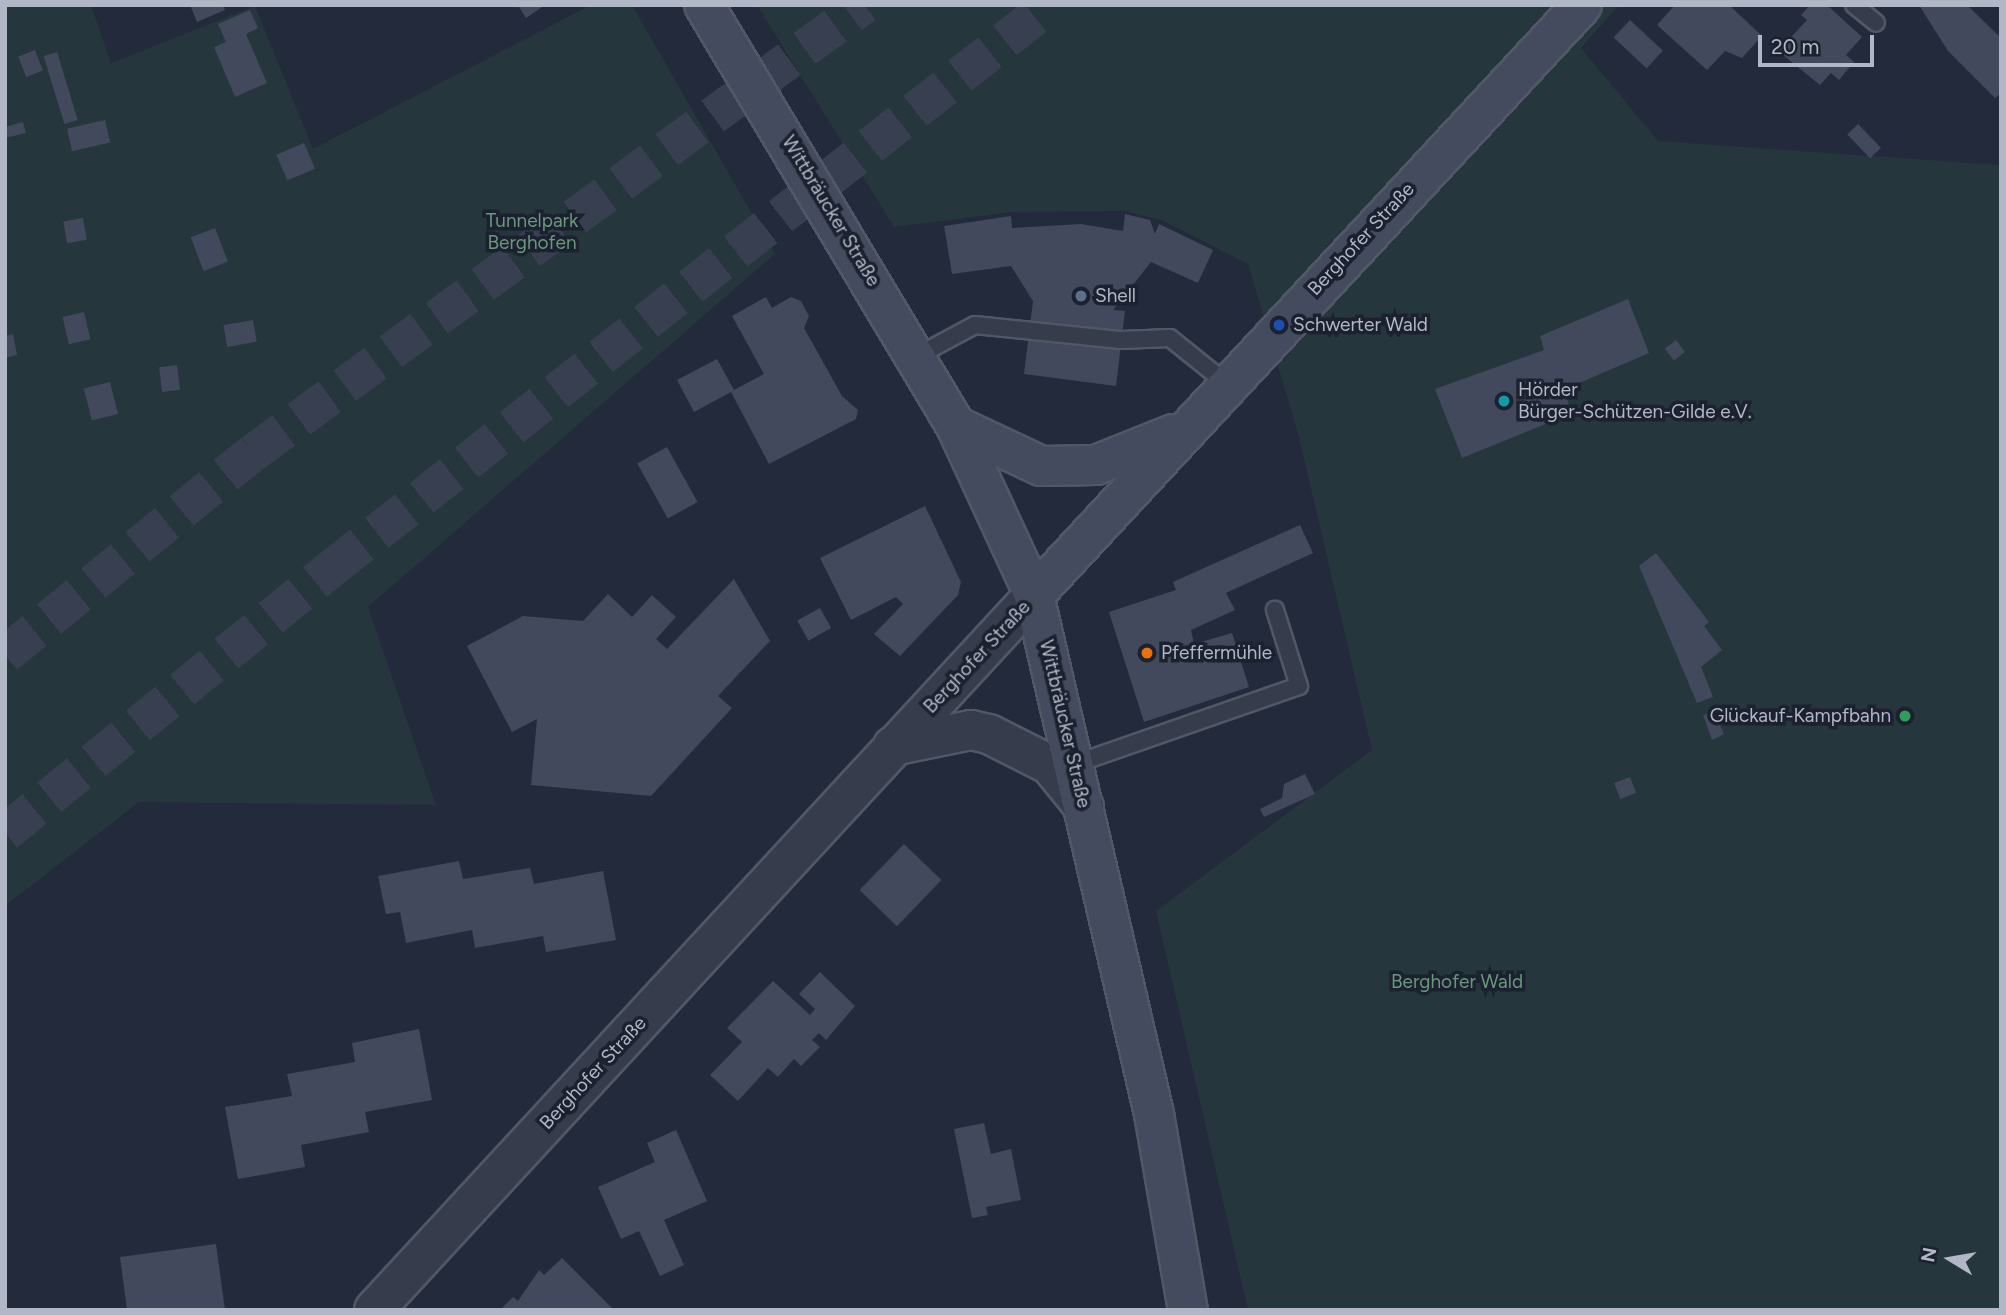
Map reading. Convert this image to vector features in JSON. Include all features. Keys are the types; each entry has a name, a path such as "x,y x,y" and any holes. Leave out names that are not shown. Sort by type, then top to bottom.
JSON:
{"main road":[{"name":"Wittbräucker Straße","path":"704,5 917,356 956,426 1034,595 1154,1114 1188,1310"},
{"name":"Berghofer Straße","path":"1034,595 1182,429 1582,5"},
{"path":"956,426 1041,466 1096,465 1182,429"}],"street":[{"name":"Berghofer Straße","path":"374,1310 1034,595"},
{"path":"893,747 971,730 989,734 1050,765 1084,807"}],"lane":[{"path":"1854,5 1876,23"},
{"path":"917,356 975,325 1121,340 1170,338 1226,383"},
{"path":"1075,765 1299,685 1275,610"}],"green space":[{"name":"Tunnelpark Berghofen","path":"5,5 91,5 111,63 255,6 313,149 591,5 632,5 775,254 368,607 436,805 139,802 5,906"},
{"name":"Berghofer Wald","path":"757,5 1619,5 1581,48 1658,141 2001,165 2001,1310 1248,1310 1156,911 1372,750 1299,437 1248,264 1161,220 1125,211 1012,212 894,227"}],"building":[{"path":"190,5 223,5 225,10 197,22"},
{"path":"518,5 545,5 526,18"},
{"path":"1675,5 1729,5 1762,36 1742,58 1725,51 1707,70 1657,25"},
{"path":"1810,5 1827,5 1862,37 1846,55 1854,62 1839,80 1831,73 1820,85 1778,51 1807,20 1801,15"},
{"path":"1919,5 1967,5 2001,38 2001,93 1995,98 1948,51"},
{"path":"250,10 258,28 246,34 267,83 235,97 214,47 226,42 218,24"},
{"path":"1630,20 1663,51 1647,68 1614,38"},
{"path":"35,50 43,71 26,77 18,56"},
{"path":"57,52 78,120 64,124 44,56"},
{"path":"105,120 110,142 72,151 67,129"},
{"path":"23,122 26,133 5,138 5,127"},
{"path":"1858,124 1881,148 1870,158 1847,134"},
{"path":"304,143 315,169 287,180 276,155"},
{"path":"1125,214 1150,220 1155,234 1159,224 1213,250 1198,283 1151,262 1113,310 1125,311 1116,386 1024,374 1033,301 1011,266 952,274 944,226 1011,216 1012,228 1081,224 1123,231"},
{"path":"83,218 87,240 67,243 63,221"},
{"path":"215,228 228,262 204,271 191,237"},
{"path":"766,297 772,308 791,297 801,301 809,316 804,328 842,396 858,410 856,419 769,464 731,392 694,412 677,380 717,359 734,390 764,374 732,316"},
{"name":"Hörder Bürger-Schützen-Gilde e.V.","path":"1628,299 1649,353 1563,390 1573,413 1462,458 1435,389 1544,350 1540,336"},
{"path":"84,312 90,339 69,344 63,317"},
{"path":"253,320 257,342 227,347 223,325"},
{"path":"13,334 17,355 5,358 5,336"},
{"path":"1676,340 1685,352 1674,360 1665,348"},
{"path":"177,365 180,390 162,392 159,367"},
{"path":"110,382 118,414 92,421 84,389"},
{"path":"667,447 698,502 668,519 637,463"},
{"path":"925,506 961,582 958,595 900,656 874,634 903,604 896,597 851,620 820,558"},
{"path":"1300,525 1313,553 1226,593 1235,610 1191,630 1194,644 1232,633 1249,687 1144,722 1109,612 1176,590 1173,582"},
{"path":"1656,553 1709,622 1704,626 1722,650 1701,667 1713,697 1697,703 1639,566"},
{"path":"734,579 770,641 718,696 732,708 651,796 531,785 537,719 512,732 467,646 523,616 583,621 608,594 632,617 652,595 676,617 656,639 667,649"},
{"path":"820,608 831,628 808,641 797,621"},
{"path":"1714,711 1724,734 1712,740 1703,715"},
{"path":"1305,774 1315,794 1264,817 1260,809 1282,798 1284,784"},
{"path":"1630,777 1636,793 1620,799 1614,783"},
{"path":"904,844 941,880 897,926 860,890"},
{"path":"459,861 463,879 530,868 534,884 603,871 616,940 546,952 543,936 475,948 472,930 406,943 400,912 386,914 378,876"},
{"path":"820,972 855,1006 826,1040 819,1033 812,1040 820,1047 801,1066 794,1059 778,1077 768,1068 738,1101 710,1075 742,1042 727,1028 773,981 810,1015 815,1009 799,994"},
{"path":"419,1029 432,1100 365,1112 369,1132 301,1145 305,1167 238,1179 225,1107 292,1096 287,1074 355,1062 352,1043"},
{"path":"984,1123 991,1154 1011,1149 1021,1200 986,1207 988,1215 972,1218 954,1129"},
{"path":"676,1130 707,1201 664,1220 684,1265 660,1276 639,1231 621,1239 598,1187 655,1162 647,1143"},
{"path":"216,1244 225,1310 127,1310 120,1257"},
{"path":"562,1258 614,1310 502,1308 513,1297 518,1301 539,1270 544,1275"}],"tunnel":[{"path":"5,655 253,453 864,5"},
{"path":"5,833 332,568 1050,5"}],"place":[{"name":"Shell","path":"1081,296"},
{"name":"Schwerter Wald","path":"1279,325"},
{"name":"Hörder Bürger-Schützen-Gilde e.V.","path":"1504,401"},
{"name":"Pfeffermühle","path":"1147,653"},
{"name":"Glückauf-Kampfbahn","path":"1905,716"}]}
